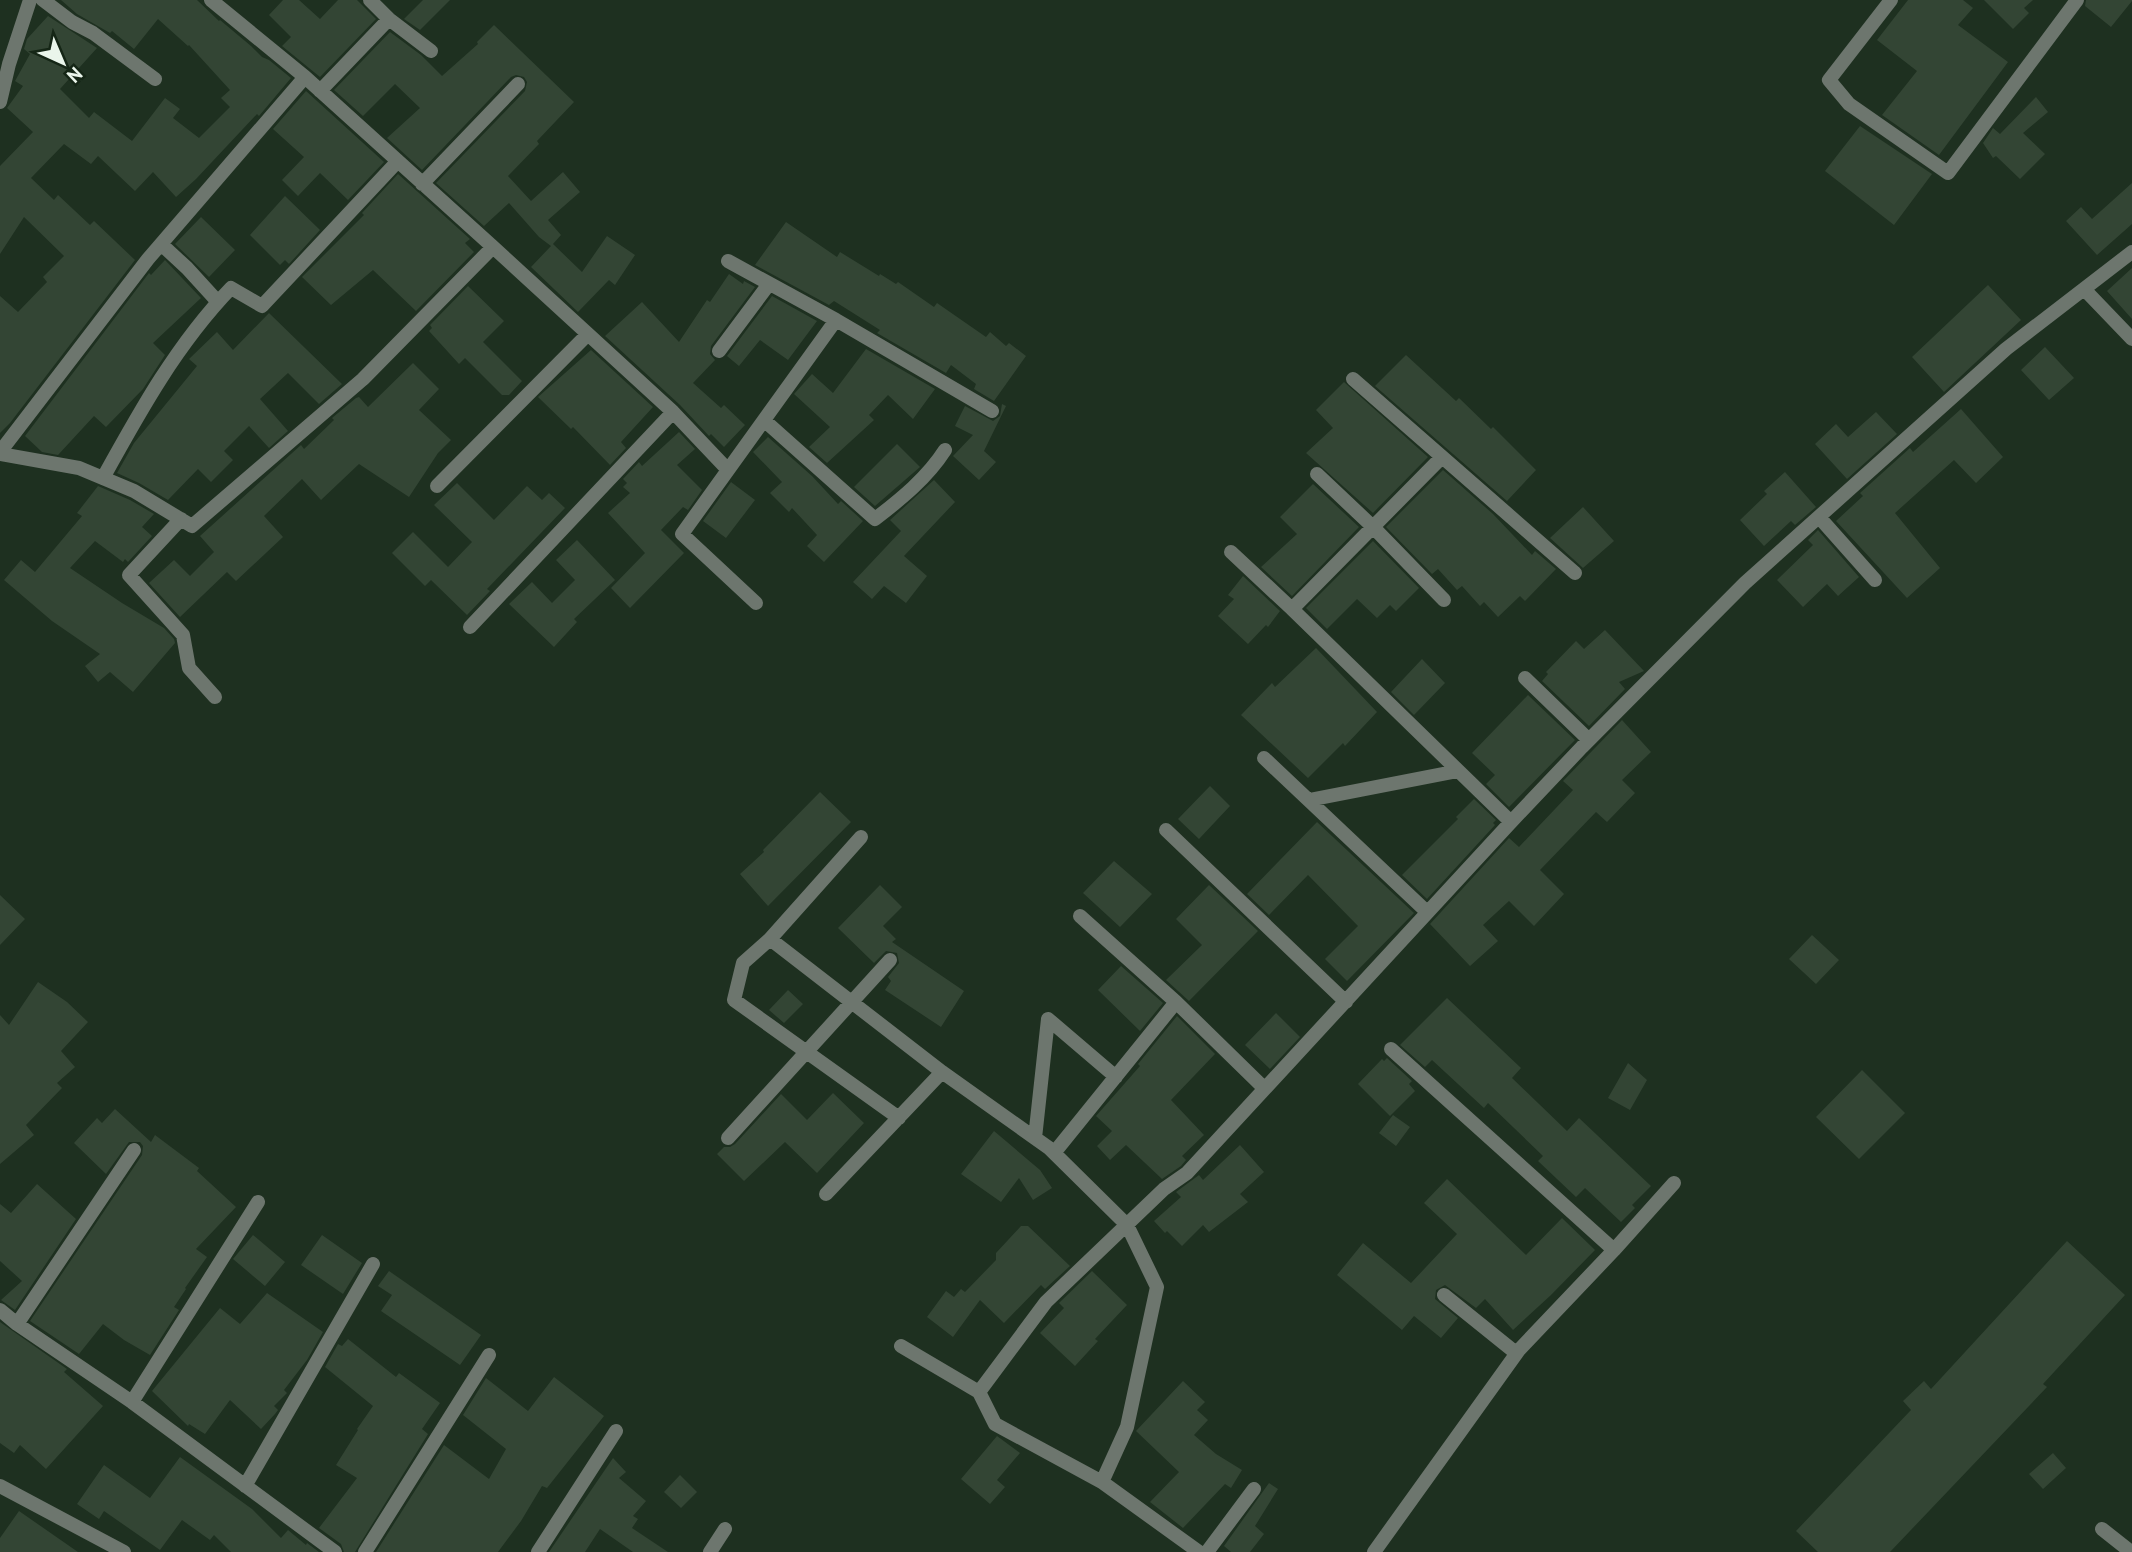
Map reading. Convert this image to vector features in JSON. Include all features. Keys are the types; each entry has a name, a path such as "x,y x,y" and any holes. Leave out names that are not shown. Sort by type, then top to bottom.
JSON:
{"street":[{"path":"0,102 4,58 30,0"},
{"path":"43,0 155,79"},
{"path":"211,0 305,77 493,247 673,412 728,470"},
{"path":"370,0 389,19 431,51"},
{"path":"1891,0 1829,80 1849,104 1948,173 2077,0"},
{"path":"320,91 389,19"},
{"path":"305,77 161,244 0,453 79,468 134,491 192,526 363,379 493,247"},
{"path":"422,184 518,84"},
{"path":"103,478 148,397 202,318 230,288 262,306 397,162"},
{"path":"161,244 218,302"},
{"path":"979,1392 1046,1302 1164,1189 1187,1173 1511,822 1745,583 2006,349 2132,252"},
{"path":"728,261 992,411"},
{"path":"719,351 769,284"},
{"path":"2084,289 2132,340"},
{"path":"756,603 682,534 836,320"},
{"path":"437,486 587,335"},
{"path":"1353,379 1575,573"},
{"path":"470,627 673,412"},
{"path":"765,421 875,519 902,499 945,450"},
{"path":"1292,610 1442,457"},
{"path":"1317,474 1444,600"},
{"path":"1819,517 1875,580"},
{"path":"181,519 128,575 183,635 189,668 215,697"},
{"path":"1231,552 1511,822"},
{"path":"1525,678 1589,740"},
{"path":"1264,758 1427,912"},
{"path":"1309,800 1458,771"},
{"path":"1166,830 1346,1002"},
{"path":"861,837 770,939 743,963 734,1000 899,1118"},
{"path":"1080,916 1176,1002 1264,1088"},
{"path":"770,939 942,1072 1054,1153 1127,1225 1157,1287 1127,1427 1102,1482"},
{"path":"728,1138 890,960"},
{"path":"1054,1153 1176,1002"},
{"path":"1035,1138 1048,1018 1116,1077"},
{"path":"1391,1049 1614,1250"},
{"path":"826,1194 942,1072"},
{"path":"17,1324 134,1150"},
{"path":"1374,1552 1516,1353 1674,1183"},
{"path":"132,1402 258,1202"},
{"path":"244,1486 373,1264"},
{"path":"1444,1294 1516,1353"},
{"path":"0,1310 132,1402 335,1552"},
{"path":"901,1346 979,1392 995,1424 1102,1482 1199,1552"},
{"path":"365,1552 489,1355"},
{"path":"538,1552 616,1431"},
{"path":"0,1486 124,1552"},
{"path":"1207,1552 1254,1489"},
{"path":"710,1552 726,1529"},
{"path":"2102,1529 2131,1552"}],"building":[{"path":"61,0 197,0 262,57 291,78 259,116 257,114 176,197 153,172 135,191 98,156 91,164 64,144 31,178 54,200 58,195 90,225 94,221 135,260 0,433 0,296 18,312 47,282 43,277 64,256 24,217 0,254 0,166 33,132 7,108 23,86 15,81 30,54 24,49 27,39 48,16 97,48 60,89 89,118 94,112 132,141 165,98 180,109 173,118 199,138 230,107 221,98 230,90 189,45 158,19 134,49 112,31 110,33 77,14"},
{"path":"283,0 299,0 320,19 338,0 357,0 376,19 320,77 282,46 291,37 269,15"},
{"path":"423,0 450,0 420,30 404,19"},
{"path":"1908,0 1963,0 1973,8 1958,25 2008,62 1939,155 1882,115 1917,71 1877,40"},
{"path":"1984,0 2033,0 2024,8 2029,13 2013,29"},
{"path":"2086,0 2132,1 2111,27 2085,6"},
{"path":"494,25 574,102 508,176 531,201 563,172 580,192 548,220 561,235 553,244 582,272 607,236 635,255 615,285 609,280 578,312 531,267 551,246 539,237 509,203 484,226 436,183 525,91 527,82 524,77 511,77 422,170 387,138 420,108 395,84 363,116 334,90 390,32 421,55 442,76 478,44"},
{"path":"306,91 384,162 348,200 320,173 298,196 282,180 304,157 273,129"},
{"path":"2036,97 2048,112 2023,133 2045,154 2020,179 1996,156 1993,158 1983,143 1993,128 2000,134"},
{"path":"1860,126 1932,174 1894,225 1825,171"},
{"path":"398,174 470,239 465,243 474,252 416,311 373,270 331,305 302,277 364,215 362,213"},
{"path":"2132,183 2132,224 2097,255 2066,221 2081,207 2092,219"},
{"path":"285,196 320,230 289,264 285,260 280,265 250,235"},
{"path":"201,217 235,250 209,277 175,244"},
{"path":"786,222 837,257 840,252 879,276 880,274 896,284 898,282 934,307 937,303 986,337 990,332 1006,346 1009,343 1026,356 994,401 974,389 976,384 951,365 946,373 877,333 880,330 834,301 829,305 755,265"},
{"path":"165,260 201,298 153,343 165,355 143,389 106,427 94,416 58,455 42,452 25,436 149,273 151,275"},
{"path":"2132,268 2132,319 2107,291"},
{"path":"729,274 743,284 744,281 755,287 711,346 710,354 715,360 693,383 721,408 724,405 745,425 724,447 711,434 709,436 680,405 605,336 642,302 679,342 707,300 710,302"},
{"path":"1988,285 2021,320 1944,392 1912,357"},
{"path":"468,286 504,321 483,342 522,381 509,395 502,395 465,358 459,364 429,331 432,328 430,325"},
{"path":"772,296 817,321 788,360 760,340 739,366 727,356"},
{"path":"269,313 342,384 319,404 288,373 260,399 288,431 269,448 249,426 224,451 233,460 211,482 198,469 168,500 117,473 134,443 197,366 189,359 217,332 233,350"},
{"path":"2045,347 2074,378 2049,400 2021,370"},
{"path":"866,349 935,389 913,419 888,395 869,415 874,420 827,463 809,447 830,427 794,394 812,374 833,393"},
{"path":"591,350 653,407 621,442 626,448 610,465 573,427 571,429 538,397"},
{"path":"1406,355 1456,401 1459,398 1491,429 1493,427 1536,470 1507,501 1375,386"},
{"path":"413,363 439,389 419,410 451,440 438,453 409,497 359,464 321,500 302,479 264,516 283,537 236,581 227,572 180,617 149,583 174,560 190,576 214,552 200,536 301,445 304,449 334,420 332,418 356,398 359,397 368,407"},
{"path":"1344,382 1428,457 1373,513 1306,453 1333,428 1316,410"},
{"path":"1002,404 1006,406 984,451 996,462 979,480 953,456 973,435 955,426 965,406 993,421 1000,416"},
{"path":"1961,409 2003,457 1976,483 1954,460 1895,513 1940,568 1907,598 1836,521 1863,496 1860,493 1910,448 1913,452"},
{"path":"1876,412 1897,434 1847,479 1815,444 1836,424 1848,437"},
{"path":"679,432 695,449 677,465 702,490 688,510 683,507 661,530 684,553 630,608 611,588 645,553 608,513 630,493 623,487 627,483 623,479 639,462 642,466"},
{"path":"768,437 812,476 838,504 841,501 863,521 824,562 807,546 817,535 792,508 789,512 770,493 782,482 753,452"},
{"path":"897,444 920,467 875,506 854,487"},
{"path":"1443,470 1493,514 1532,555 1535,551 1556,569 1525,601 1520,596 1498,617 1484,602 1480,606 1462,586 1457,590 1438,569 1432,574 1386,527"},
{"path":"1785,472 1816,507 1795,525 1791,521 1764,546 1740,520 1767,494 1764,491"},
{"path":"934,480 955,502 904,556 927,576 906,603 884,586 872,599 853,582 901,531 890,520"},
{"path":"731,482 755,500 726,538 703,521"},
{"path":"457,483 494,520 527,486 542,500 549,493 565,508 487,589 490,591 467,615 431,580 425,586 392,553 413,532 448,567 472,542 434,505"},
{"path":"1313,484 1359,527 1292,596 1261,567 1297,534 1280,517"},
{"path":"98,486 154,514 142,527 152,536 128,562 125,559 123,562 95,541 70,568 164,628 174,639 175,643 133,692 110,672 98,682 85,666 100,654 52,621 4,580 21,560 35,572 82,516 77,513"},
{"path":"1583,507 1614,541 1583,568 1550,538"},
{"path":"1818,530 1859,577 1838,596 1827,584 1803,607 1777,580 1813,545 1808,540"},
{"path":"577,540 615,580 574,619 577,622 554,647 509,604 532,582 552,603 575,580 556,560"},
{"path":"1373,541 1419,588 1396,611 1390,605 1377,618 1357,599 1327,629 1306,608"},
{"path":"1243,576 1280,611 1268,627 1266,625 1248,644 1218,616 1234,599 1228,595"},
{"path":"1605,630 1644,671 1619,682 1625,689 1589,726 1542,681 1548,674 1546,672 1576,641 1584,649"},
{"path":"1316,648 1377,712 1345,746 1343,743 1308,778 1241,715 1272,683 1275,687"},
{"path":"1422,659 1445,683 1414,715 1391,692"},
{"path":"1528,695 1575,740 1509,807 1486,784 1495,775 1472,753"},
{"path":"1622,720 1651,752 1622,780 1635,793 1607,822 1596,812 1540,870 1564,894 1534,926 1509,901 1483,925 1498,941 1470,966 1430,924 1509,838 1519,847 1573,790 1563,781"},
{"path":"1210,786 1230,806 1199,839 1178,819"},
{"path":"820,792 851,822 768,906 740,874"},
{"path":"1474,799 1496,820 1493,823 1495,825 1427,899 1402,875 1458,819 1456,817"},
{"path":"1317,822 1414,913 1347,981 1325,959 1358,926 1308,875 1269,915 1247,894"},
{"path":"1114,861 1152,894 1120,927 1083,893"},
{"path":"880,885 902,907 883,926 896,939 892,942 964,991 941,1027 885,990 891,981 888,977 899,963 897,953 886,951 874,963 838,928"},
{"path":"1209,885 1258,931 1189,1001 1166,980 1202,945 1176,919"},
{"path":"0,895 25,919 0,945"},
{"path":"1812,935 1839,960 1816,984 1789,959"},
{"path":"1121,966 1163,1003 1140,1031 1098,990"},
{"path":"38,982 67,1002 88,1022 61,1051 75,1067 57,1083 62,1088 26,1125 34,1135 0,1164 0,1015 9,1025"},
{"path":"788,990 803,1004 784,1023 769,1010"},
{"path":"1447,998 1521,1068 1512,1078 1567,1131 1579,1118 1651,1186 1632,1205 1635,1208 1621,1222 1585,1188 1576,1197 1538,1161 1543,1156 1488,1103 1484,1108 1432,1060 1425,1067 1400,1045"},
{"path":"1276,1013 1300,1037 1270,1069 1245,1045"},
{"path":"1177,1016 1215,1054 1171,1100 1204,1135 1182,1156 1186,1160 1181,1166 1162,1179 1126,1145 1110,1160 1097,1146 1112,1131 1096,1116 1140,1066 1138,1064"},
{"path":"1387,1058 1412,1081 1409,1084 1415,1091 1390,1116 1358,1084 1382,1059 1384,1061"},
{"path":"1628,1063 1647,1080 1630,1110 1608,1098"},
{"path":"1862,1070 1905,1113 1859,1159 1816,1117"},
{"path":"833,1093 864,1123 817,1173 785,1142 744,1181 717,1154 724,1147 735,1144 781,1094 807,1120"},
{"path":"115,1109 151,1142 155,1135 199,1168 197,1171 236,1207 196,1249 207,1257 185,1288 174,1307 179,1310 150,1355 103,1324 79,1354 30,1321 142,1155 143,1146 140,1142 129,1142 106,1174 74,1143 97,1118 102,1123"},
{"path":"1393,1115 1410,1127 1396,1146 1379,1133"},
{"path":"994,1131 1040,1170 1052,1188 1033,1200 1019,1178 1001,1202 961,1174"},
{"path":"1240,1145 1264,1172 1240,1194 1248,1202 1209,1232 1203,1225 1182,1246 1154,1221 1181,1197 1176,1192 1199,1175 1203,1180"},
{"path":"1447,1179 1526,1255 1562,1218 1595,1250 1513,1330 1485,1299 1476,1308 1445,1285 1436,1290 1435,1299 1458,1318 1441,1338 1414,1316 1402,1330 1337,1275 1363,1243 1411,1283 1457,1234 1424,1203"},
{"path":"37,1184 76,1219 15,1310 1,1300 22,1281 0,1261 0,1204 11,1213"},
{"path":"1021,1226 1028,1226 1070,1266 1045,1289 1041,1285 1004,1323 980,1300 953,1337 927,1317 946,1291 954,1297 961,1289 965,1292 996,1260 996,1253"},
{"path":"253,1235 285,1262 265,1286 233,1259"},
{"path":"322,1235 362,1263 343,1294 301,1265"},
{"path":"2067,1241 2125,1295 2043,1384 2047,1387 1890,1552 1818,1552 1796,1531 1911,1410 1903,1401 1924,1381 1931,1389"},
{"path":"389,1271 481,1335 460,1365 381,1311 392,1295 378,1286"},
{"path":"1092,1271 1127,1305 1095,1339 1098,1341 1075,1366 1040,1333 1064,1308 1059,1303"},
{"path":"267,1293 323,1332 307,1360 284,1390 287,1393 274,1406 278,1410 261,1429 230,1400 205,1434 189,1424 188,1426 152,1391 220,1308 240,1324"},
{"path":"0,1322 67,1369 64,1372 103,1406 46,1469 20,1445 14,1453 0,1443"},
{"path":"348,1339 396,1377 399,1373 440,1403 422,1429 428,1434 355,1552 344,1552 341,1544 319,1528 357,1478 336,1465 373,1406 325,1367 338,1344 342,1346"},
{"path":"554,1377 604,1416 547,1488 542,1486 498,1552 376,1552 444,1445 489,1479 506,1449 463,1415 486,1378 528,1411"},
{"path":"1183,1381 1205,1402 1197,1410 1208,1420 1194,1435 1216,1454 1242,1470 1231,1488 1225,1484 1183,1528 1150,1502 1179,1472 1136,1431"},
{"path":"997,1436 1020,1453 997,1480 1005,1487 990,1504 961,1479"},
{"path":"2053,1453 2066,1468 2043,1489 2029,1474"},
{"path":"180,1457 252,1509 281,1538 288,1530 319,1552 231,1552 214,1535 210,1540 182,1520 160,1550 104,1511 99,1519 77,1504 104,1465 150,1498"},
{"path":"613,1458 626,1472 619,1478 646,1501 633,1516 638,1519 632,1528 668,1552 633,1552 600,1529 585,1552 549,1552"},
{"path":"680,1475 697,1492 681,1508 664,1492"},
{"path":"1269,1483 1278,1489 1255,1526 1264,1534 1250,1552 1231,1552 1224,1546"},
{"path":"19,1511 78,1552 0,1552 0,1538"}]}
